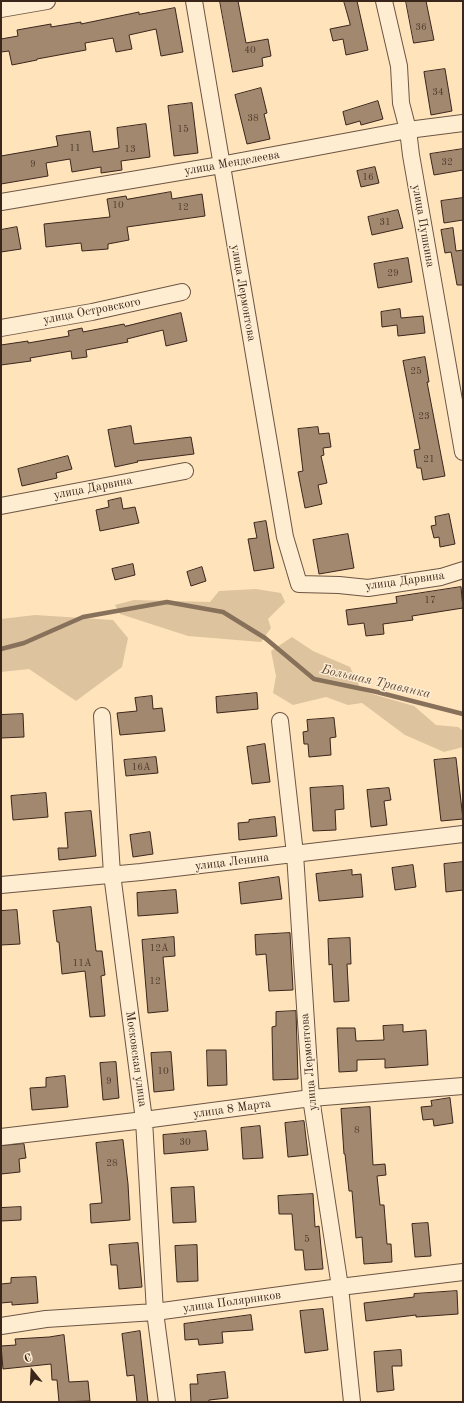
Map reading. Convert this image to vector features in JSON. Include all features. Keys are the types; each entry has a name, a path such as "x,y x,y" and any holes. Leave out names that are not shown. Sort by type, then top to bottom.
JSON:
{"street":[{"path":"1,9 47,1"},
{"name":"улица Лермонтова","path":"194,1 284,537 299,584"},
{"name":"улица Пушкина","path":"384,1 399,66 401,103 408,130 463,452"},
{"name":"улица Менделеева","path":"1,202 221,165 408,130 463,123"},
{"name":"улица Островского","path":"1,328 92,312 182,292"},
{"name":"улица Дарвина","path":"1,506 185,471"},
{"name":"улица Дарвина","path":"299,584 339,585 368,588 441,578 463,570"},
{"name":"Московская улица","path":"102,716 112,874 144,1120 156,1312 166,1402"},
{"name":"улица Лермонтова","path":"280,721 295,854 311,1098 340,1287 352,1402"},
{"name":"улица Ленина","path":"1,885 142,872 463,834"},
{"name":"улица 8 Марта","path":"1,1137 311,1098 463,1086"},
{"name":"улица Полярников","path":"1,1326 46,1319 156,1312 463,1272"}],"shaded area":[{"path":"256,589 281,593 285,602 268,619 271,628 261,642 188,636 120,614 115,605 134,600 210,602 219,591"},
{"path":"35,615 113,620 128,638 122,667 76,701 29,669 1,672 1,619"},
{"path":"292,637 313,651 350,667 362,691 414,706 436,725 458,727 463,731 463,747 444,752 405,735 362,703 348,705 326,697 293,705 273,693 276,676 271,651"}],"building":[{"path":"220,1 238,1 246,43 268,39 271,56 262,58 263,66 233,72"},
{"path":"344,1 357,1 368,50 346,55 343,39 333,41 330,29 350,25"},
{"path":"406,1 426,1 434,40 414,43"},
{"path":"175,8 183,52 161,56 156,29 129,35 132,49 116,52 113,38 85,43 86,50 12,65 9,51 1,52 1,39 18,36 17,30 51,24 51,27 81,22 81,24 139,12 139,14"},
{"path":"445,69 452,111 431,115 424,72"},
{"path":"261,88 267,113 264,114 270,139 247,144 235,95"},
{"path":"378,101 383,119 361,125 360,121 346,125 343,112"},
{"path":"192,103 198,153 174,156 168,106"},
{"path":"146,124 150,157 121,161 122,170 101,173 101,167 72,172 70,159 46,163 48,176 1,184 1,156 58,146 56,136 90,131 93,152 119,148 117,128"},
{"path":"463,149 463,170 434,175 430,154"},
{"path":"375,167 379,183 361,187 357,171"},
{"path":"171,192 172,199 202,194 205,216 127,227 129,240 108,244 108,249 82,251 81,243 46,247 44,224 110,217 107,199 126,196 127,199"},
{"path":"463,198 463,220 444,223 441,201"},
{"path":"398,210 403,228 372,235 368,217"},
{"path":"17,227 21,249 1,252 1,230"},
{"path":"453,228 456,251 463,250 463,285 457,285 451,252 445,253 441,230"},
{"path":"408,258 412,282 378,288 374,264"},
{"path":"400,309 401,318 423,316 425,333 398,336 397,325 382,327 381,312"},
{"path":"181,313 187,341 166,346 163,330 127,339 128,342 86,350 87,357 72,359 71,351 30,358 31,361 1,365 1,345 28,341 28,343 69,336 68,331 82,328 83,332 124,324 125,326"},
{"path":"425,357 429,382 427,382 445,476 423,480 421,468 417,468 414,450 420,449 403,361"},
{"path":"131,426 134,444 191,437 194,454 137,461 138,462 115,467 108,430"},
{"path":"318,427 319,434 329,433 331,447 323,448 324,455 321,456 327,483 318,485 322,504 305,508 298,472 303,471 298,429"},
{"path":"68,456 72,469 56,473 57,478 22,486 18,469"},
{"path":"121,498 123,509 135,507 139,523 100,531 96,510 109,507 108,501"},
{"path":"449,514 455,544 440,547 439,537 434,538 431,526 436,525 435,517"},
{"path":"266,521 274,568 254,571 248,539 257,538 254,523"},
{"path":"348,534 354,568 319,574 313,540"},
{"path":"133,564 135,575 115,580 112,569"},
{"path":"202,567 206,581 191,586 187,572"},
{"path":"461,587 463,608 412,616 413,620 383,624 384,634 366,636 364,623 348,625 346,610 397,603 396,597"},
{"path":"257,693 258,709 217,713 216,697"},
{"path":"152,696 153,709 162,708 165,731 120,735 117,713 137,711 135,698"},
{"path":"23,714 24,737 1,738 1,715"},
{"path":"334,718 336,737 330,738 331,755 309,757 308,744 304,744 303,732 308,731 307,720"},
{"path":"265,744 270,782 252,784 247,747"},
{"path":"156,757 158,773 126,776 124,760"},
{"path":"456,758 463,819 441,821 434,760"},
{"path":"343,786 344,809 335,810 336,830 313,831 310,788"},
{"path":"389,788 391,800 384,801 387,825 371,827 367,790"},
{"path":"46,793 48,817 13,820 11,796"},
{"path":"91,811 96,856 59,860 58,848 68,848 65,813"},
{"path":"275,817 277,836 239,840 238,823 249,822 249,820"},
{"path":"150,832 153,854 133,857 130,835"},
{"path":"463,862 463,890 446,892 444,864"},
{"path":"413,865 416,887 395,890 392,868"},
{"path":"352,870 352,875 361,874 363,897 319,901 316,874"},
{"path":"279,877 282,899 241,904 239,883"},
{"path":"176,890 178,913 138,916 137,893"},
{"path":"91,907 96,951 102,951 105,975 101,976 105,1016 90,1017 85,971 62,974 59,942 57,942 53,911"},
{"path":"17,910 20,944 1,945 1,911"},
{"path":"290,933 293,990 269,991 266,954 256,955 255,935"},
{"path":"174,937 175,956 163,957 168,1011 148,1013 142,940"},
{"path":"350,938 351,964 347,964 349,1001 334,1002 332,964 329,965 328,939"},
{"path":"296,1011 298,1079 273,1080 272,1027 276,1026 276,1012"},
{"path":"403,1025 403,1032 426,1030 428,1065 385,1068 385,1059 357,1060 357,1071 339,1072 337,1028 355,1028 356,1041 384,1040 383,1026"},
{"path":"207,1050 226,1050 227,1085 208,1086"},
{"path":"171,1052 174,1090 154,1092 151,1053"},
{"path":"116,1062 119,1098 103,1100 100,1063"},
{"path":"65,1076 68,1107 32,1110 30,1088 46,1087 46,1078"},
{"path":"450,1098 453,1123 434,1126 433,1119 423,1120 421,1107 432,1106 431,1101"},
{"path":"370,1107 373,1165 385,1164 386,1175 377,1176 380,1205 384,1205 387,1244 391,1244 392,1262 364,1264 362,1237 356,1238 352,1191 349,1191 344,1154 341,1109"},
{"path":"304,1121 308,1155 288,1157 285,1123"},
{"path":"260,1126 263,1158 243,1159 241,1128"},
{"path":"206,1131 208,1150 164,1154 163,1135"},
{"path":"123,1140 130,1220 91,1223 90,1204 102,1203 96,1143"},
{"path":"24,1144 26,1158 19,1159 20,1172 1,1174 1,1146"},
{"path":"194,1187 196,1222 173,1223 171,1188"},
{"path":"313,1194 315,1227 319,1226 323,1269 305,1270 303,1250 295,1250 292,1214 279,1214 278,1196"},
{"path":"21,1207 21,1220 1,1221 1,1208"},
{"path":"428,1223 431,1256 415,1257 412,1224"},
{"path":"138,1243 142,1287 119,1289 117,1265 111,1265 109,1245"},
{"path":"197,1245 198,1281 177,1282 175,1246"},
{"path":"36,1277 38,1303 12,1305 12,1302 1,1303 1,1284 11,1283 11,1278"},
{"path":"457,1291 458,1314 416,1317 416,1315 366,1321 364,1303 414,1297 414,1294"},
{"path":"323,1309 328,1350 305,1353 300,1311"},
{"path":"251,1315 253,1330 222,1332 223,1343 199,1345 198,1339 185,1340 184,1324"},
{"path":"140,1331 148,1402 137,1402 134,1375 127,1376 122,1334"},
{"path":"64,1335 69,1382 88,1381 90,1401 59,1402 57,1380 52,1380 51,1364 3,1369 1,1346 16,1345 15,1339"},
{"path":"401,1350 402,1366 392,1366 394,1390 377,1392 374,1352"},
{"path":"225,1372 228,1398 209,1400 209,1402 191,1402 190,1384 198,1384 197,1375"}],"waterway":[{"name":"Большая Травянка","path":"1,649 24,643 83,617 167,602 223,612 265,638 314,679 377,692 463,714"}]}
